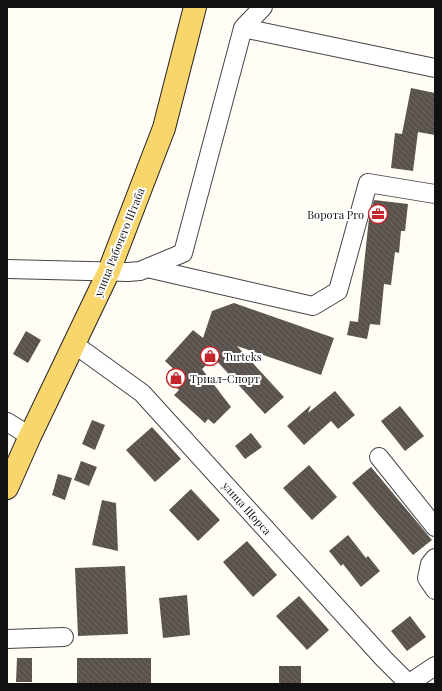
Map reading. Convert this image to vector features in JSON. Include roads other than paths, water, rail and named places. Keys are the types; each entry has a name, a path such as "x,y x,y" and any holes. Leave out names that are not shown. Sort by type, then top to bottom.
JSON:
{"main road":[{"name":"улица Рабочего Штаба","path":"7,488 30,436 109,271 164,128 195,7"}],"street":[{"path":"7,269 140,271 183,253 242,28 263,7"},
{"path":"242,28 435,68"},
{"path":"147,268 313,306 338,291 368,183 435,194"},
{"name":"улица Щорса","path":"74,344 142,393 384,659 409,684"},
{"path":"7,422 30,436"},
{"path":"379,457 435,527"},
{"path":"435,558 430,564 427,578 435,590"},
{"path":"7,639 64,637"},
{"path":"409,684 435,666"}],"place":[{"name":"Ворота Pro","path":"378,214"},
{"name":"Turteks","path":"210,356"},
{"name":"Триал-Спорт","path":"176,378"}]}
